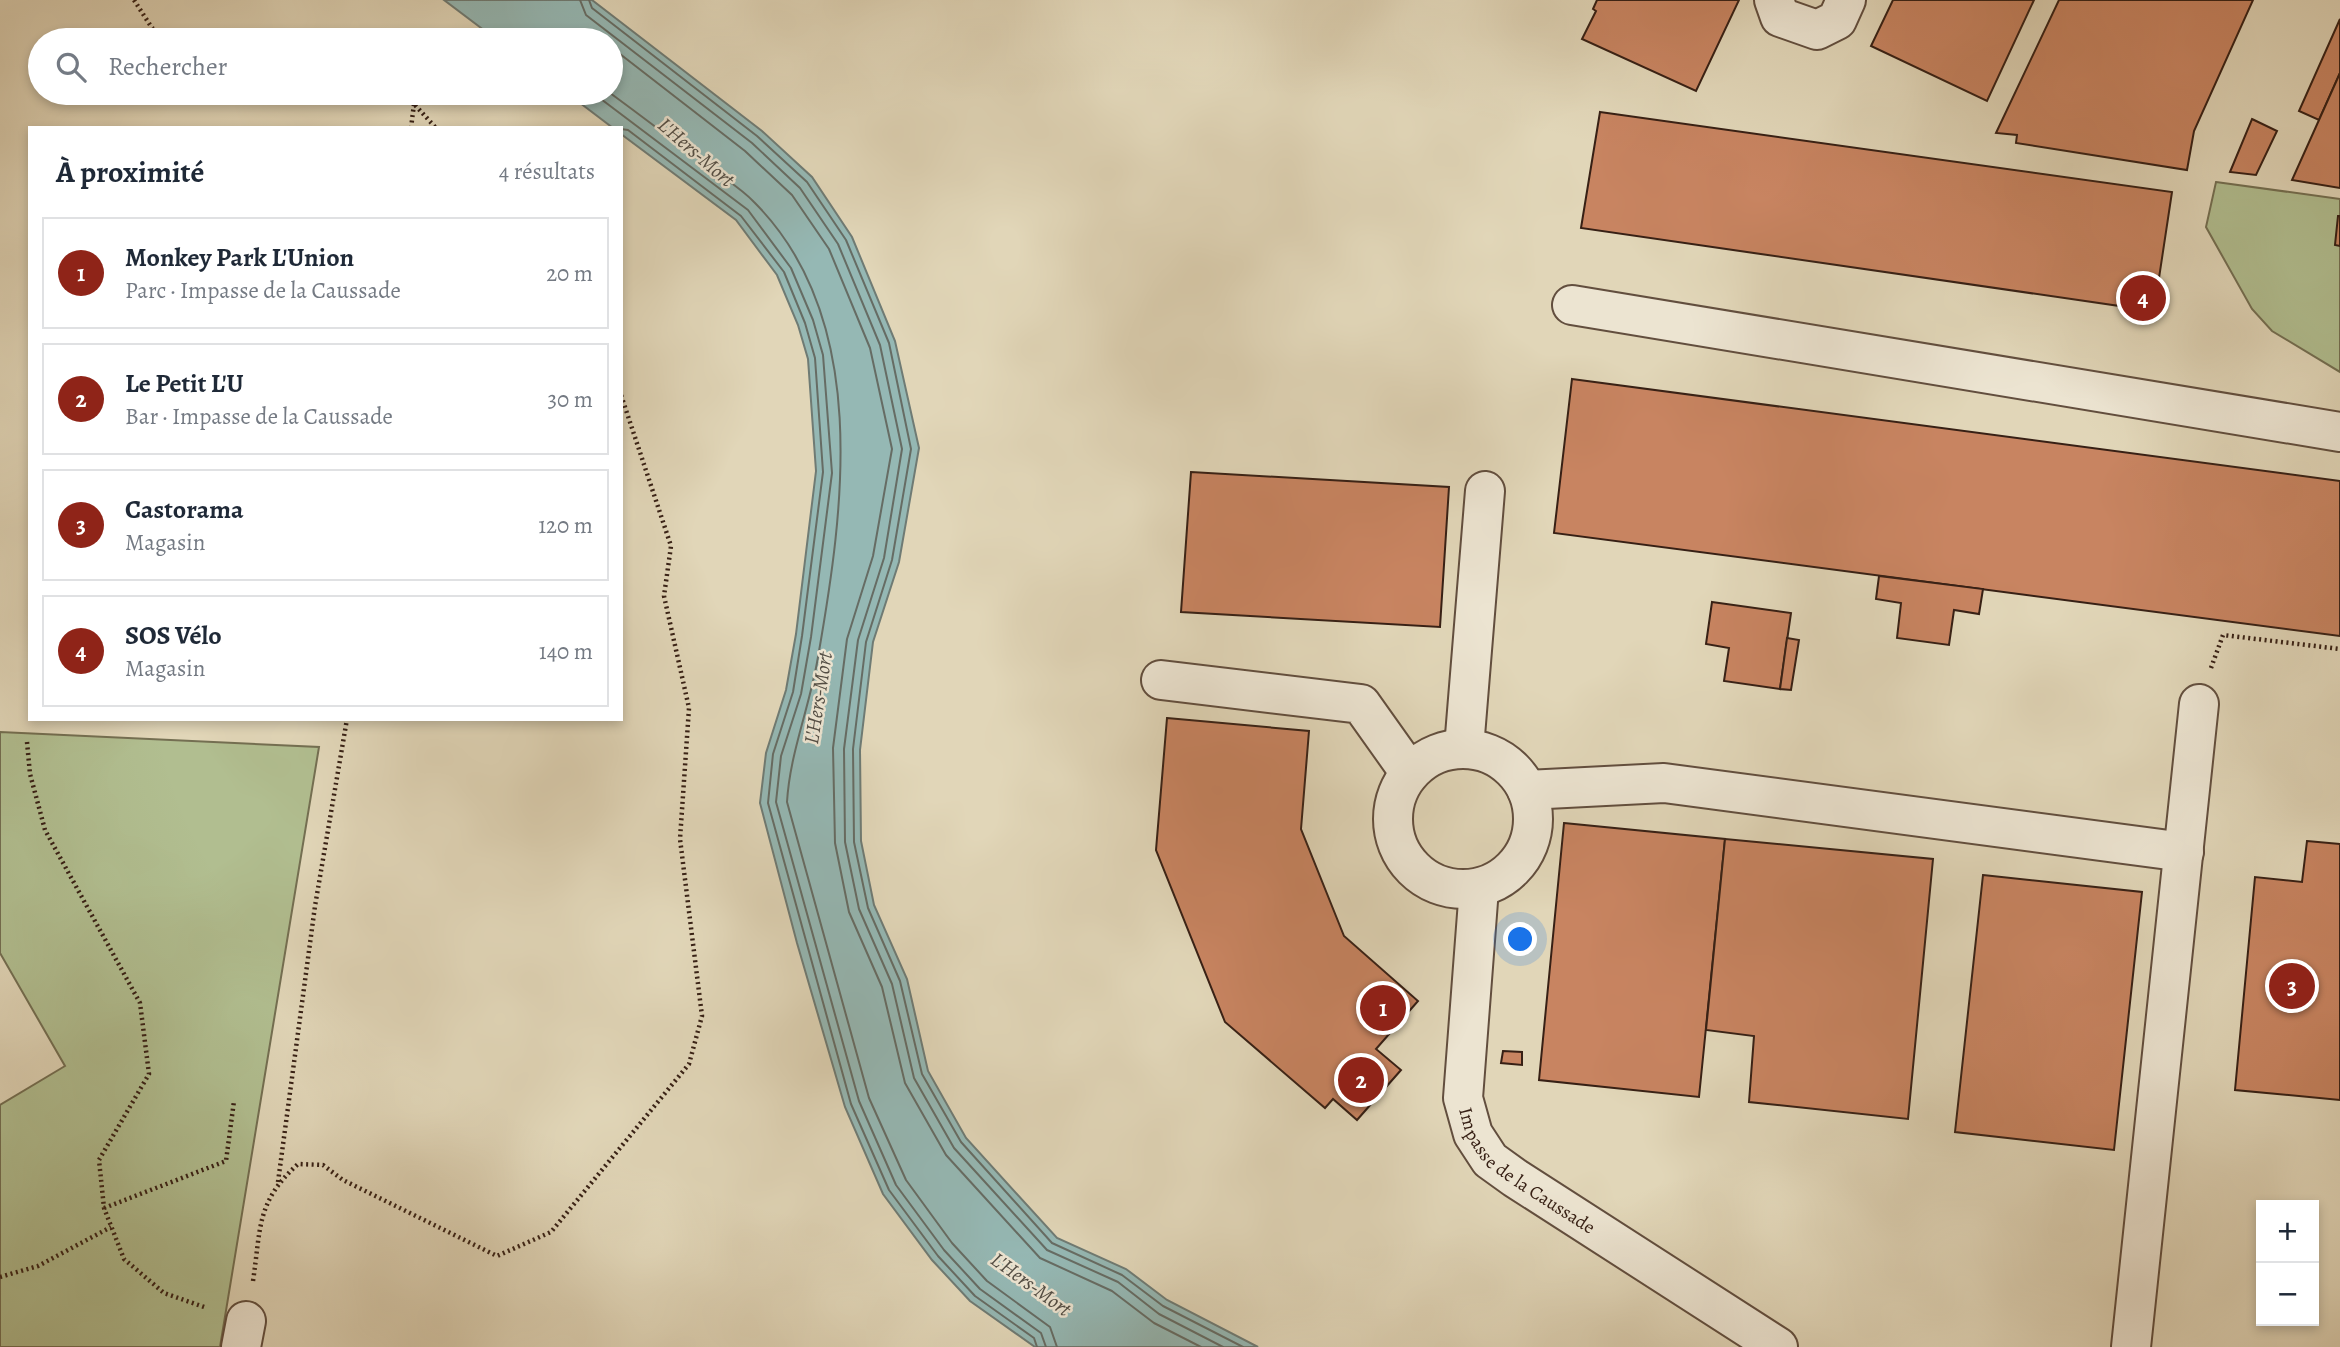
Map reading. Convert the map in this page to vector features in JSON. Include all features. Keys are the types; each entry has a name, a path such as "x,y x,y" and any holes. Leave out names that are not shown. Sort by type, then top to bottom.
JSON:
{"street":[{"path":"1774,0 1780,17 1817,30 1837,20 1846,0"},
{"path":"1572,305 2340,432"},
{"path":"1464,748 1485,491"},
{"path":"1160,680 1361,704 1410,772"},
{"path":"2131,1347 2199,704"},
{"path":"1464,748 1491,754 1513,769 1527,790 1533,815 1528,846 1515,867 1502,878 1479,888 1449,888 1419,875 1399,850 1394,836 1392,811 1396,793 1410,772 1432,755 1464,748"},
{"path":"1527,790 1664,783 2184,852"},
{"name":"Impasse de la Caussade","path":"1479,888 1463,1098 1473,1134 1490,1160 1515,1178 1779,1347"}],"path":[{"path":"134,0 152,28"},
{"path":"411,126 414,105"},
{"path":"415,105 434,126"},
{"path":"27,742 30,774 45,830 139,1003 149,1074 99,1160 104,1208 124,1259 164,1293 244,1334 265,1203 278,1183 298,1164 323,1165 343,1180 497,1256 551,1233 688,1064 702,1016 680,839 689,708 664,596 671,546 623,401"},
{"path":"2199,704 2223,635 2340,649"},
{"path":"278,1183 315,906 347,721"},
{"path":"104,1208 226,1161 234,1101"},
{"path":"0,1278 37,1266 111,1227"}],"green space":[{"path":"2216,182 2340,199 2340,372 2272,331 2252,309 2206,227"},
{"path":"0,732 319,747 220,1347 0,1347 0,1105 65,1066 0,953"}],"water":[{"name":"L'Hers-Mort","path":"444,0 592,0 762,131 812,177 852,237 895,341 919,448 899,562 873,642 860,750 861,841 874,905 907,979 928,1071 966,1138 1057,1238 1126,1269 1167,1300 1258,1347 1035,1347 970,1301 932,1260 883,1194 845,1107 760,803 766,753 786,690 796,634 816,471 808,359 798,325 777,275 736,220 623,135 623,126 610,126 583,105 623,105 623,28 481,28"}],"building":[{"path":"1597,0 1739,0 1696,91 1582,39 1596,11 1593,9"},
{"path":"1893,0 2034,0 1987,101 1871,46"},
{"path":"2059,0 2253,0 2194,131 2187,170 2016,143 2017,135 1996,133"},
{"path":"2340,19 2340,73 2319,120 2299,111"},
{"path":"2340,73 2340,188 2292,180 2319,120"},
{"path":"1600,112 2172,192 2154,311 1581,228"},
{"path":"2252,119 2277,131 2256,175 2230,172"},
{"path":"2340,216 2340,246 2335,245"},
{"path":"1572,379 2340,481 2340,636 1554,533"},
{"path":"1191,472 1449,487 1440,627 1181,612"},
{"path":"1879,576 1983,589 1979,614 1954,610 1949,645 1897,638 1901,603 1876,599"},
{"path":"1712,602 1791,613 1780,689 1724,681 1729,648 1706,644"},
{"path":"1787,638 1799,640 1791,690 1780,689"},
{"path":"1167,718 1309,731 1301,829 1344,936 1418,1001 1376,1049 1401,1070 1357,1120 1333,1099 1325,1108 1225,1022 1156,850"},
{"path":"1564,823 1725,839 1699,1097 1539,1080"},
{"path":"1725,839 1933,859 1908,1119 1749,1102 1754,1036 1706,1030"},
{"path":"2307,841 2340,844 2340,1100 2235,1090 2255,877 2302,882"},
{"path":"1983,875 2142,892 2114,1150 1955,1132"},
{"path":"1503,1051 1522,1052 1522,1065 1501,1063"}],"place":[{"name":"SOS Vélo","path":"2143,298"},
{"name":"Castorama","path":"2292,986"},
{"name":"Monkey Park L'Union","path":"1383,1008"},
{"name":"Le Petit L'U","path":"1361,1080"}]}
